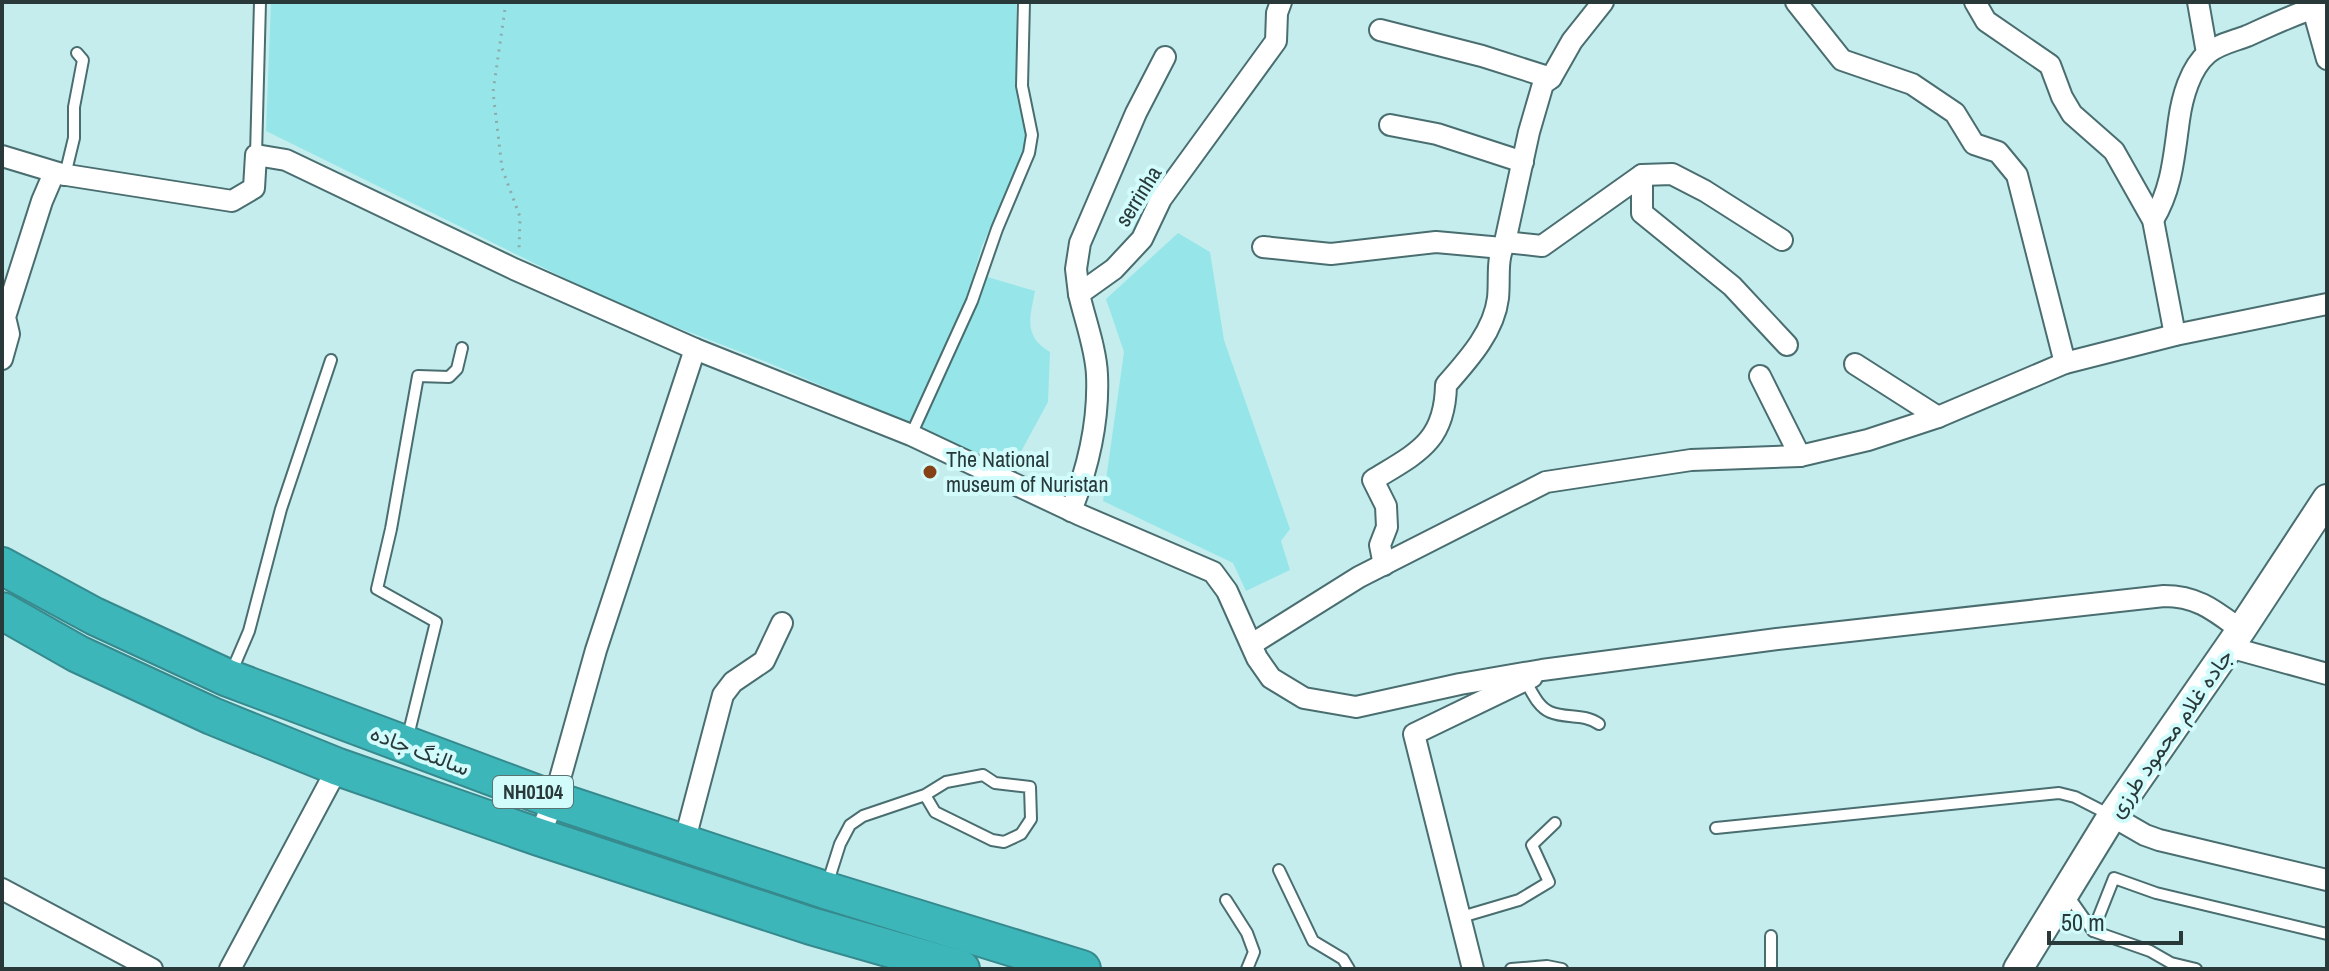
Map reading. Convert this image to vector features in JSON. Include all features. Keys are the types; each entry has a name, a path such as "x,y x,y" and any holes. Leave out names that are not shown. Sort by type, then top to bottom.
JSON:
{"highway":[{"name":"سالنگ جاده","path":"2,566 94,616 228,678 406,745 554,800 825,890 1082,969"},
{"name":"سالنگ جاده","path":"2,611 78,654 212,716 338,767 811,926 961,969"}],"street":[{"name":"serrinha","path":"1079,294 1114,269 1142,239 1161,199 1276,41 1277,13 1281,2"},
{"path":"1384,565 1380,545 1387,527 1386,506 1373,480 1431,440 1446,409 1446,385 1488,329 1498,301 1499,258 1543,84 1551,78 1572,41 1603,2"},
{"path":"1796,2 1842,60 1912,84 1955,113 1974,144 1998,152 2017,175 2065,363"},
{"path":"1975,2 1986,21 2050,65 2072,114 2114,151 2153,220 2175,335"},
{"path":"2198,2 2207,53"},
{"path":"2153,220 2165,201 2185,90 2207,53 2317,5 2327,59"},
{"path":"1380,30 1482,56 1551,78"},
{"path":"1071,511 1085,477 1095,417 1097,372 1079,294 1076,269 1080,243 1136,113 1165,57"},
{"path":"1390,125 1437,134 1523,162"},
{"path":"2,359 9,334 4,316 54,173 232,201 254,188 256,155 286,160 514,269 695,349 911,435 1071,511 1213,572 1227,591 1257,658 1271,678 1304,698 1356,707 1460,684 1534,676 1777,639 2164,596 2183,596 2201,602 2235,638 2327,674"},
{"path":"2,156 65,175"},
{"path":"1263,247 1331,254 1436,242 1542,246 1642,175 1672,174 1705,191 1782,240"},
{"path":"1642,175 1642,213 1732,286 1787,345"},
{"path":"1252,644 1359,577 1546,482 1691,460 1800,456 1868,440 1938,417 2065,363 2175,335 2327,304"},
{"path":"539,837 554,800 596,650 695,349"},
{"path":"1855,364 1938,417"},
{"path":"1760,376 1800,456"},
{"name":"جاده غلام‌ محمود طرزی","path":"2018,969 2112,816 2327,499"},
{"path":"684,843 723,695 733,682 764,661 782,623"},
{"path":"1473,969 1414,734 1534,676"},
{"path":"230,969 338,767"},
{"path":"2112,816 2159,840 2327,880"},
{"path":"2,889 152,969"}],"lane":[{"path":"256,155 260,2"},
{"path":"911,435 972,301 997,229 1029,153 1032,135 1022,86 1024,2"},
{"path":"65,175 74,138 74,107 83,60 77,53"},
{"path":"406,745 436,622 377,589 391,529 418,376 449,377 457,369 462,348"},
{"path":"228,678 249,631 281,509 331,360"},
{"path":"1534,676 1540,705 1550,712 1591,718 1599,724"},
{"path":"825,890 840,844 850,825 863,816 925,795 946,782 983,775 995,783 1030,787 1031,819 1021,834 1004,842 992,840 935,812 925,795"},
{"path":"1716,828 2059,793 2075,797 2112,816"},
{"path":"1458,918 1519,900 1549,882 1532,845 1555,823"},
{"path":"1279,870 1313,941 1343,959 1349,969"},
{"path":"2093,931 2114,878 2156,893 2327,934"},
{"path":"2066,893 2093,931 2150,951 2171,963 2196,969"},
{"path":"1226,900 1247,933 1254,952 1247,969"},
{"path":"1771,936 1771,969"},
{"path":"1511,969 1547,966 1562,969"}],"path":[{"path":"506,2 493,92 502,168 520,217 519,258 514,269"}],"shaded area":[{"path":"271,2 1016,2 1017,69 1027,147 982,246 974,273 1035,291 1030,326 1036,340 1050,352 1048,402 1012,468 769,363 619,305 266,131"},
{"path":"1178,233 1210,252 1224,340 1290,529 1281,541 1290,570 1246,591 1233,563 1103,501 1124,352 1106,299"}],"place":[{"name":"The National museum of Nuristan","path":"930,472"}]}
